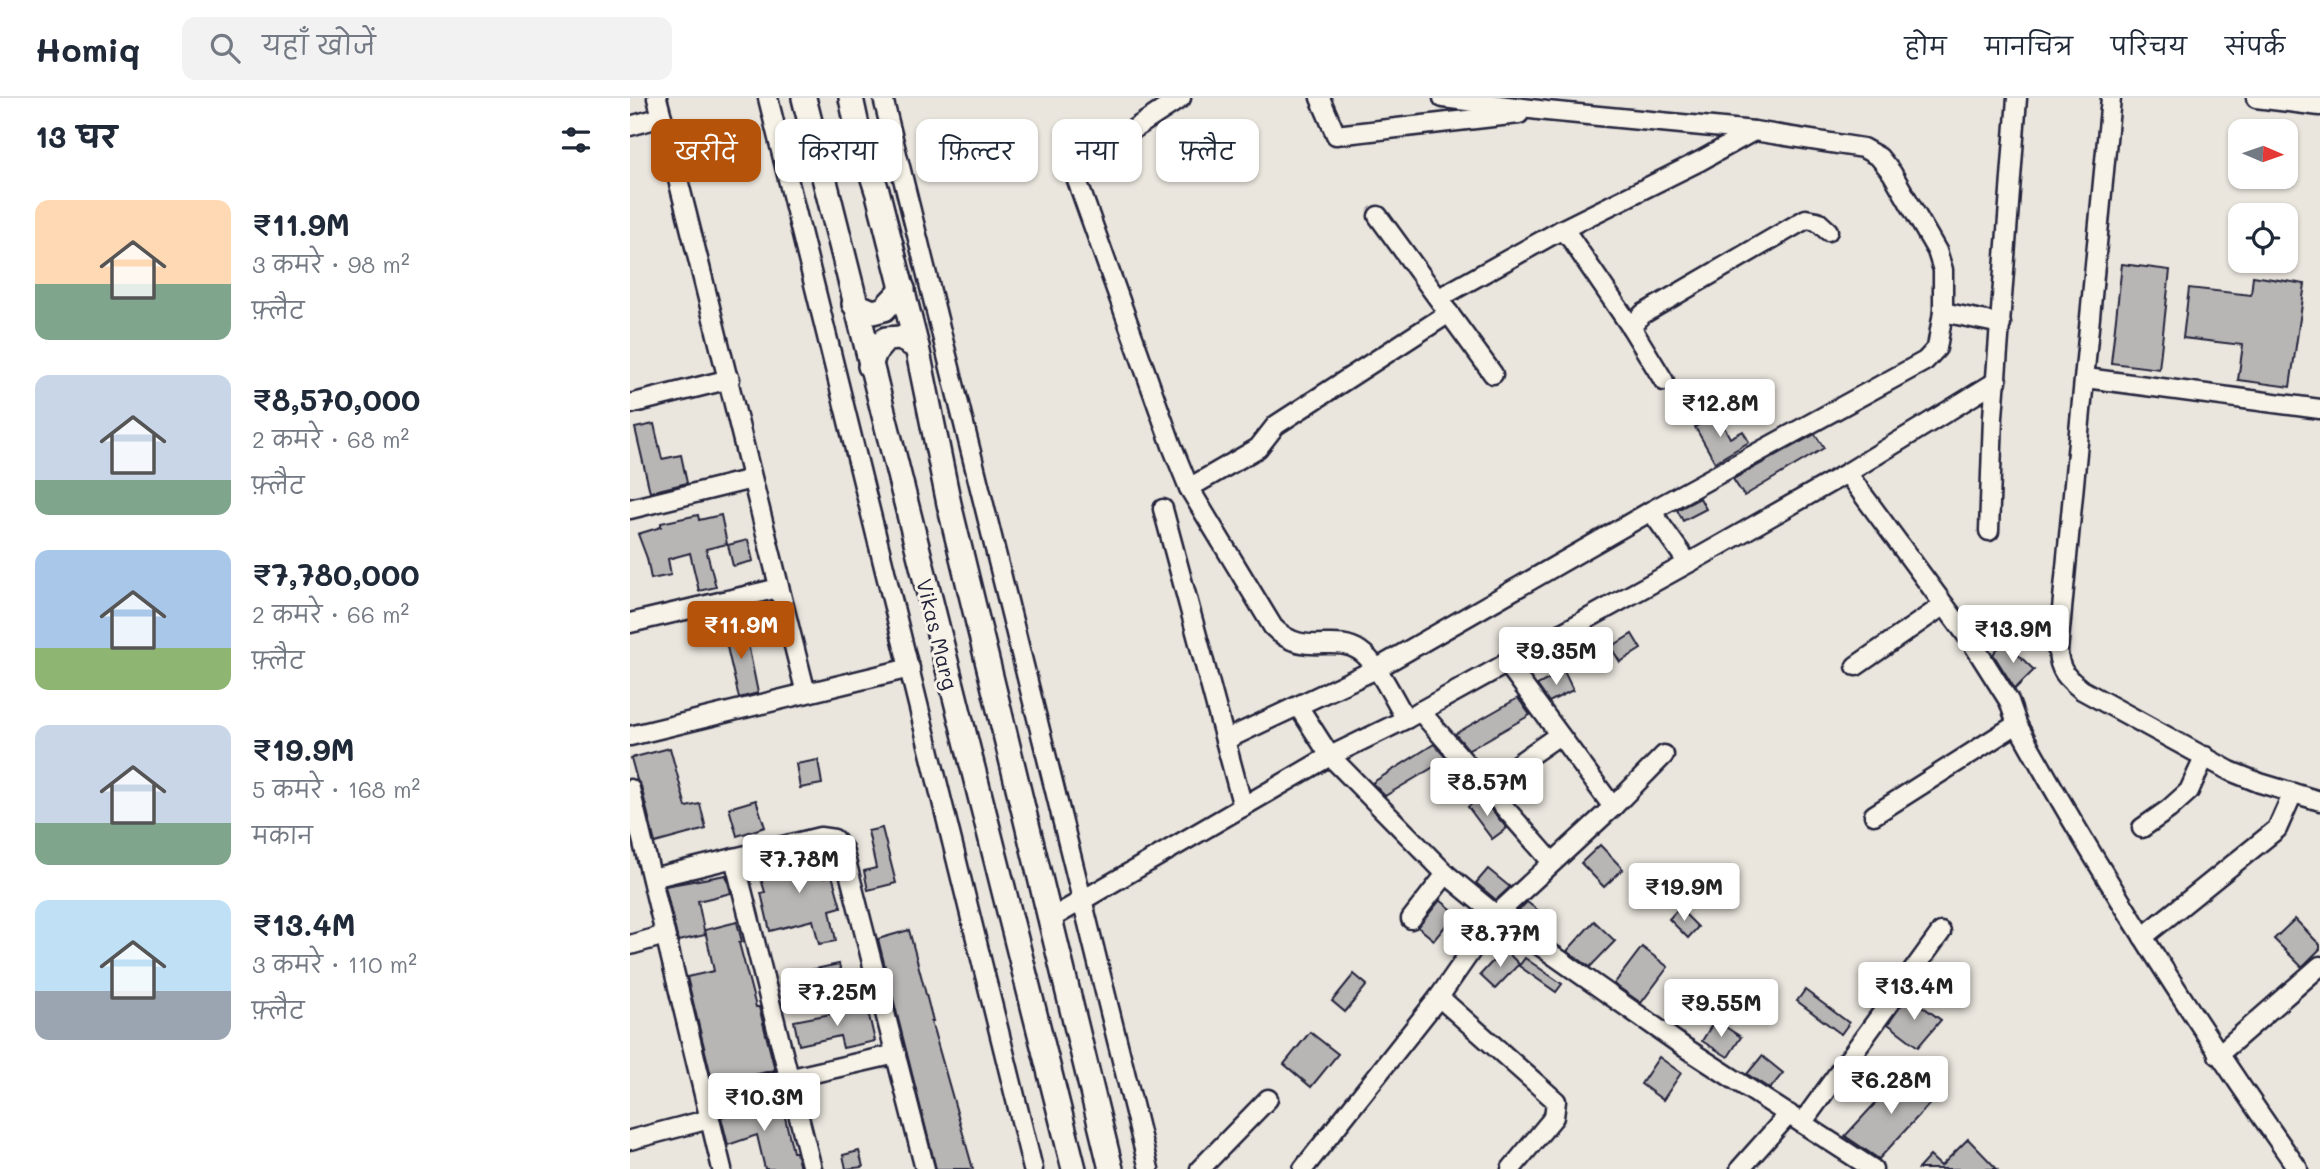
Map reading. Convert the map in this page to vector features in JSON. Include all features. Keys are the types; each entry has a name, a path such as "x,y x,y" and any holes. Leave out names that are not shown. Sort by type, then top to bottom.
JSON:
{"main road":[{"name":"Vikas Marg","path":"804,98 1074,1169"},
{"name":"Vikas Marg","path":"850,98 917,347 949,504 1111,1169"},
{"path":"854,304 873,312 884,309 902,289"},
{"path":"870,366 874,352 886,339 900,338 917,347"}],"street":[{"path":"657,98 730,379 752,479 806,693"},
{"path":"768,98 1033,1169"},
{"path":"883,98 1149,1169"},
{"path":"1181,98 1073,169 1189,488 1273,627 1289,641 1353,647 1363,653 1413,715 1486,786 1552,862"},
{"path":"1320,98 1336,135 1547,111"},
{"path":"1225,740 1376,669 1651,511 1925,361 1937,348 1943,312 1943,270 1937,251 1892,173 1879,156 1864,148 1754,131 1443,98"},
{"path":"1989,531 1993,417 2017,98"},
{"path":"2111,98 2058,651 2059,665 2064,676 2082,690 2231,771 2260,783 2320,801"},
{"path":"2256,98 2320,106"},
{"path":"630,126 662,117"},
{"path":"1189,488 1258,448 1276,425 1444,306 1561,230 1754,131"},
{"path":"1377,216 1493,374"},
{"path":"1631,327 1643,314 1806,219 1817,221 1828,231"},
{"path":"1561,230 1571,239 1664,381"},
{"path":"1943,312 2001,324"},
{"path":"2086,378 2320,409"},
{"path":"630,404 730,379"},
{"path":"1051,919 1330,756 1413,715 1847,473 1997,382"},
{"path":"1847,473 1944,605 2009,701 2017,724 2094,860 2218,1055 2298,1169"},
{"path":"630,509 752,479"},
{"path":"1163,509 1243,807"},
{"path":"1651,511 1688,563"},
{"path":"630,623 779,588"},
{"path":"1856,666 1944,605"},
{"path":"1506,662 1613,807"},
{"path":"630,736 910,668"},
{"path":"1298,706 1330,756 1446,874 1496,915 1684,1047 1873,1169"},
{"path":"1874,815 2017,724"},
{"path":"1486,786 1559,735"},
{"path":"1303,1169 1438,997 1496,915 1613,807 1664,755"},
{"path":"2142,828 2169,810 2189,791 2205,756"},
{"path":"630,789 636,842 652,878 722,1169"},
{"path":"2143,937 2277,829 2293,793"},
{"path":"652,878 820,837 834,839 843,849 925,1169"},
{"path":"734,858 812,1169"},
{"path":"1411,919 1446,874"},
{"path":"1740,1169 1795,1119 1941,932"},
{"path":"630,945 665,935"},
{"path":"2218,1055 2318,974"},
{"path":"1438,997 1556,1101 1554,1117 1511,1169"},
{"path":"705,1098 896,1054"},
{"path":"1199,1169 1268,1099"},
{"path":"630,1140 710,1119"}],"building":[{"path":"2122,264 2170,270 2159,369 2111,363"},
{"path":"2253,276 2305,284 2290,387 2238,380 2243,345 2183,338 2189,288 2251,295"},
{"path":"1713,417 1720,429 1724,427 1730,438 1743,431 1749,442 1715,462 1695,427"},
{"path":"654,424 662,459 681,455 687,483 650,492 635,428"},
{"path":"1815,434 1824,448 1744,496 1733,479"},
{"path":"1700,498 1706,509 1683,521 1677,510"},
{"path":"698,515 699,520 721,515 727,544 706,549 716,587 699,591 690,553 668,559 671,575 651,579 638,534 661,527 661,523"},
{"path":"748,540 753,561 733,566 728,545"},
{"path":"744,624 758,693 739,698 723,630"},
{"path":"1632,634 1641,649 1620,662 1611,647"},
{"path":"2004,641 2034,670 2015,689 1993,654"},
{"path":"1564,671 1573,690 1549,702 1537,685"},
{"path":"1518,698 1530,715 1469,750 1455,734"},
{"path":"1434,744 1447,759 1385,796 1372,783"},
{"path":"670,748 686,807 700,804 706,829 655,843 631,758"},
{"path":"818,760 822,784 800,788 796,764"},
{"path":"1480,797 1507,828 1492,839 1468,807"},
{"path":"756,800 765,827 737,836 729,808"},
{"path":"882,828 896,883 868,890 864,871 876,868 868,831"},
{"path":"1600,845 1623,869 1604,887 1581,863"},
{"path":"814,850 824,878 832,875 841,907 830,910 836,941 819,944 813,920 770,931 761,893 765,892 757,866"},
{"path":"1488,869 1510,887 1496,900 1476,883"},
{"path":"726,875 731,893 698,901 705,935 678,941 665,886"},
{"path":"1440,900 1456,913 1434,940 1418,927"},
{"path":"1527,902 1548,918 1540,929 1517,912"},
{"path":"1679,908 1698,927 1688,938 1669,919"},
{"path":"2295,919 2320,945 2320,949 2302,967 2274,939"},
{"path":"1594,921 1615,941 1590,967 1567,951"},
{"path":"737,922 742,942 739,943 775,1070 713,1084 687,977 714,971 705,930"},
{"path":"909,930 931,1021 973,1169 936,1169 878,939"},
{"path":"1642,947 1668,967 1641,1003 1614,984"},
{"path":"1504,949 1519,964 1495,989 1480,975"},
{"path":"1525,958 1562,984 1556,992 1519,966"},
{"path":"839,964 843,978 822,983 823,988 791,995 787,975"},
{"path":"1354,974 1367,985 1345,1012 1332,1001"},
{"path":"1805,990 1849,1023 1841,1034 1797,1001"},
{"path":"1908,996 1941,1020 1918,1047 1888,1024"},
{"path":"867,1007 875,1041 843,1048 840,1036 799,1045 794,1021"},
{"path":"1715,1020 1741,1037 1728,1057 1702,1041"},
{"path":"1310,1032 1338,1054 1311,1087 1284,1064"},
{"path":"1762,1056 1783,1073 1770,1089 1747,1074"},
{"path":"1659,1057 1681,1073 1663,1100 1641,1084"},
{"path":"1905,1071 1935,1098 1879,1159 1845,1136"},
{"path":"781,1100 793,1152 796,1152 800,1169 765,1169 757,1135 728,1145 721,1117 754,1105"},
{"path":"1968,1139 1997,1169 1918,1169 1930,1156 1941,1166"},
{"path":"859,1151 863,1167 846,1169 843,1155"}]}
